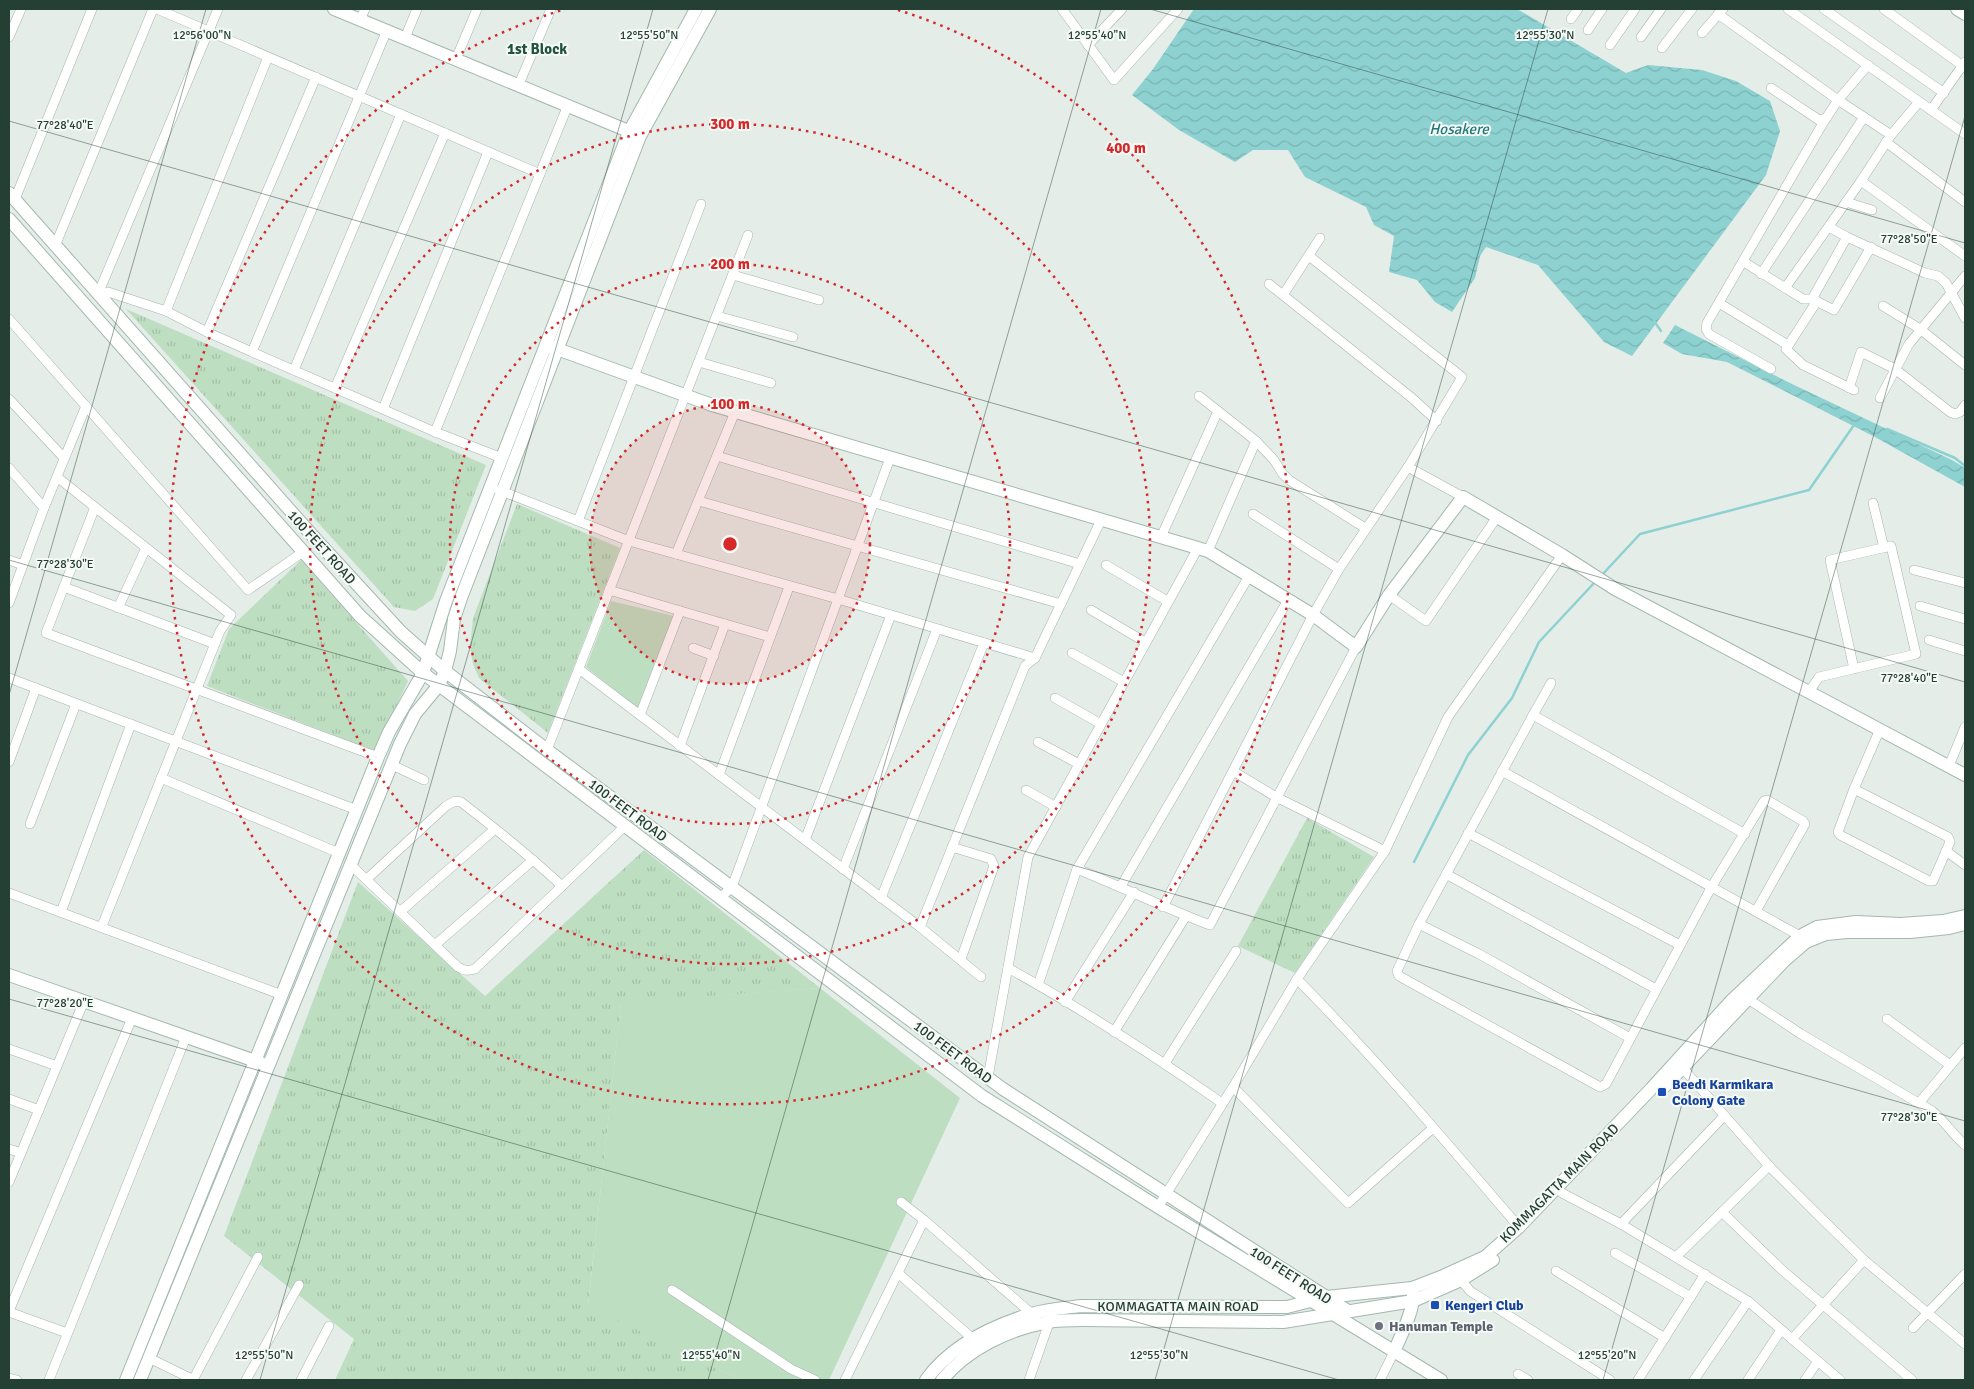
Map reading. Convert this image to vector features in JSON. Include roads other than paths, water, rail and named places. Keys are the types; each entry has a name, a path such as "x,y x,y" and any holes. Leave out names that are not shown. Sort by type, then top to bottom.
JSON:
{"main road":[{"path":"334,9 363,14 387,30 405,38 635,134"},
{"path":"126,1380 378,757 389,732 423,673 443,609 496,489 635,134 696,9"},
{"path":"635,134 710,9"},
{"path":"1957,9 1965,14"},
{"name":"100 FEET ROAD","path":"12,196 319,543 401,632 445,671 547,750 988,1077 1348,1312"},
{"name":"100 FEET ROAD","path":"9,219 360,616 423,673 982,1096 1158,1207 1441,1380"},
{"path":"551,347 736,412 1203,549 1313,616 1356,647 1389,595 1462,497 1616,589 1965,775"},
{"path":"140,1380 392,765 416,714 439,685 445,671 450,651 454,619 496,489 502,458 551,347"},
{"name":"KOMMAGATTA MAIN ROAD","path":"1051,1316 1083,1320 1283,1322 1348,1312 1462,1280 1489,1263 1524,1233 1679,1065 1732,1000 1800,936 1817,927 1856,922 1901,924 1965,916"},
{"name":"KOMMAGATTA MAIN ROAD","path":"926,1380 932,1372 972,1338 1081,1306 1287,1307 1326,1297 1412,1294 1443,1276 1484,1257 1519,1227 1679,1065 1748,999 1784,961 1806,942 1826,934 1910,932 1949,928 1965,924"},
{"path":"9,975 269,1066"},
{"path":"1394,1352 1412,1294"},
{"name":"KOMMAGATTA MAIN ROAD","path":"942,1380 967,1356 1034,1319"}],"street":[{"path":"9,37 21,9"},
{"path":"12,196 92,9"},
{"path":"55,246 153,9"},
{"path":"157,9 540,174"},
{"path":"100,297 218,9"},
{"path":"405,38 418,9"},
{"path":"456,59 477,9"},
{"path":"519,84 551,9"},
{"path":"1062,9 1114,80 1178,9"},
{"path":"1088,45 1122,9"},
{"path":"1571,19 1578,9"},
{"path":"1588,30 1602,9"},
{"path":"1610,45 1635,9"},
{"path":"1641,37 1660,9"},
{"path":"1662,48 1692,9"},
{"path":"1788,9 1965,134"},
{"path":"1824,9 1944,93"},
{"path":"1884,9 1964,64 1931,110"},
{"path":"1702,33 1720,11 1838,100 1864,117 1965,202"},
{"path":"252,352 387,30"},
{"path":"166,311 268,57"},
{"path":"1771,369 1709,334 1707,324 1826,118 1838,100 1868,65"},
{"path":"207,332 316,77"},
{"path":"1771,88 1819,120 1826,118"},
{"path":"1785,288 1861,182 1888,139 1919,102"},
{"path":"436,432 568,105"},
{"path":"294,370 401,114"},
{"path":"1761,274 1864,117"},
{"path":"335,388 446,133"},
{"path":"383,409 488,152"},
{"path":"1861,182 1965,256"},
{"path":"1846,202 1872,210"},
{"path":"578,521 701,204"},
{"path":"1829,227 1847,237 1938,276 1946,283 1950,294 1965,318"},
{"path":"547,750 748,235"},
{"path":"1847,237 1815,300 1786,349 1803,365 1852,389 1861,352 1895,369 1950,412 1955,414 1960,412 1965,405"},
{"path":"1283,295 1320,238"},
{"path":"1744,262 1803,299 1815,300 1834,310 1871,247"},
{"path":"1163,907 1339,569 1408,467 1462,377 1309,256"},
{"path":"732,274 819,300"},
{"path":"1880,398 1895,369 1920,329 1965,276"},
{"path":"1269,284 1412,398 1437,421"},
{"path":"100,297 108,292 166,311 252,352 436,432 502,458"},
{"path":"1719,303 1786,344"},
{"path":"1883,306 1920,329 1965,364"},
{"path":"717,316 793,337"},
{"path":"9,319 248,590 303,552"},
{"path":"698,362 772,383"},
{"path":"1199,396 1256,441 1289,480 1366,528"},
{"path":"9,399 64,458"},
{"path":"9,603 44,508 86,406"},
{"path":"1161,537 1218,411"},
{"path":"676,554 736,412"},
{"path":"988,1077 1028,857 1168,601 1203,549 1256,441"},
{"path":"717,456 1080,564"},
{"path":"720,898 732,887 890,458"},
{"path":"1408,467 1462,497"},
{"path":"9,468 44,508"},
{"path":"57,477 231,615 220,631 102,926"},
{"path":"496,489 629,541 789,587 838,599 1035,658"},
{"path":"699,500 1062,604"},
{"path":"1874,503 1884,548"},
{"path":"95,507 46,633 378,757"},
{"path":"1253,514 1339,569"},
{"path":"1389,595 1426,621 1497,517"},
{"path":"920,927 1025,666 1035,658 1101,520"},
{"path":"1809,692 1819,677 1854,669 1916,654 1891,546 1830,560 1854,669"},
{"path":"118,608 146,548"},
{"path":"1158,1207 1233,1088 1297,979 1385,851 1448,717 1562,555"},
{"path":"9,560 23,565"},
{"path":"1106,565 1168,601"},
{"path":"1914,570 1965,583"},
{"path":"1038,985 1077,869 1249,576"},
{"path":"64,587 215,644"},
{"path":"719,775 789,587"},
{"path":"609,590 770,637"},
{"path":"1121,886 1288,600"},
{"path":"1920,606 1965,619"},
{"path":"1091,610 1145,642"},
{"path":"640,715 680,611"},
{"path":"805,840 891,615"},
{"path":"680,746 725,624"},
{"path":"843,869 937,629"},
{"path":"1929,640 1965,651"},
{"path":"882,898 984,643"},
{"path":"1077,869 1121,886 1163,907 1210,925 1356,647"},
{"path":"693,648 714,656"},
{"path":"1072,653 1124,682"},
{"path":"579,669 920,927 982,977"},
{"path":"9,678 357,810"},
{"path":"1551,683 1419,924 1397,970 1399,976 1600,1087 1606,1084 1712,886 1764,801 1767,800 1805,824 1756,911"},
{"path":"9,762 36,688"},
{"path":"1055,698 1101,724"},
{"path":"30,824 76,704"},
{"path":"1533,715 1745,834"},
{"path":"61,912 131,724"},
{"path":"1949,766 1965,728"},
{"path":"1854,789 1948,837 1950,842 1935,879 1929,881 1840,835 1838,828 1854,789 1880,730"},
{"path":"1038,742 1079,764"},
{"path":"392,765 424,780"},
{"path":"1233,771 1276,797 1385,851"},
{"path":"1502,771 1800,936"},
{"path":"161,778 339,854"},
{"path":"1026,790 1056,807"},
{"path":"367,879 446,806 455,802 461,802 495,828 562,886"},
{"path":"351,865 462,970 475,970 625,826"},
{"path":"401,911 495,828"},
{"path":"1468,833 1680,945"},
{"path":"952,847 991,859 994,866 961,959"},
{"path":"1946,852 1965,863"},
{"path":"435,945 532,860"},
{"path":"1446,874 1656,989"},
{"path":"1065,1002 1134,892"},
{"path":"9,893 102,926 282,995"},
{"path":"1114,1032 1186,916"},
{"path":"1419,924 1479,954 1630,1038"},
{"path":"1165,1063 1236,951"},
{"path":"1008,968 1165,1063 1222,1103"},
{"path":"1297,979 1324,1006 1519,1227"},
{"path":"1748,999 1801,1034 1919,1103 1944,1120 1964,1142"},
{"path":"9,1182 84,1001"},
{"path":"67,1333 9,1312 132,1018"},
{"path":"1888,1019 1950,1065"},
{"path":"49,1380 186,1037"},
{"path":"1919,1103 1965,1048"},
{"path":"9,1049 57,1066"},
{"path":"1679,1065 1769,1166 1864,1260 1965,1344"},
{"path":"1233,1088 1348,1203 1433,1128"},
{"path":"9,1099 39,1110"},
{"path":"1621,1224 1724,1116"},
{"path":"9,1149 21,1153"},
{"path":"1676,1257 1769,1166"},
{"path":"1562,1193 1621,1224 1748,1301 1840,1380"},
{"path":"901,1202 924,1220 1034,1319"},
{"path":"1722,1212 1782,1270 1912,1380"},
{"path":"844,1380 924,1220"},
{"path":"1615,1253 1690,1297"},
{"path":"149,1358 194,1380 258,1258"},
{"path":"1792,1339 1864,1260"},
{"path":"1556,1271 1665,1338"},
{"path":"898,1274 972,1338"},
{"path":"1638,1380 1705,1274"},
{"path":"1913,1328 1965,1274"},
{"path":"1462,1280 1470,1291 1610,1380"},
{"path":"246,1380 299,1284"},
{"path":"672,1290 791,1369 815,1380"},
{"path":"1694,1380 1748,1301"},
{"path":"1029,1380 1051,1316"},
{"path":"301,1380 329,1326"},
{"path":"1748,1380 1781,1330"},
{"path":"1380,1380 1394,1352"},
{"path":"1805,1380 1818,1360"},
{"path":"1518,1374 1528,1380"},
{"path":"9,1378 17,1380"}],"water":[{"name":"Hosakere","path":"1194,9 1517,9 1626,73 1648,65 1702,70 1736,81 1770,101 1780,131 1766,175 1632,356 1604,342 1538,265 1486,247 1480,256 1475,278 1452,312 1435,302 1417,280 1389,272 1394,236 1374,225 1366,207 1305,177 1288,150 1253,150 1235,162 1179,130 1132,95 1153,69"},
{"path":"1675,325 1792,384 1952,460 1965,468 1965,487 1875,437 1727,362 1682,354 1663,343"}],"waterway":[{"path":"1654,321 1661,331"},
{"path":"1601,576 1640,534 1809,490 1854,425"},
{"path":"1887,429 1955,458 1965,466"},
{"path":"1414,862 1468,755 1512,698 1539,642 1595,582"}],"place":[{"name":"Beedi Karmikara Colony Gate","path":"1662,1092"},
{"name":"Kengeri Club","path":"1435,1305"},
{"name":"Hanuman Temple","path":"1379,1326"}],"district":[{"name":"1st Block","path":"537,49"}]}
